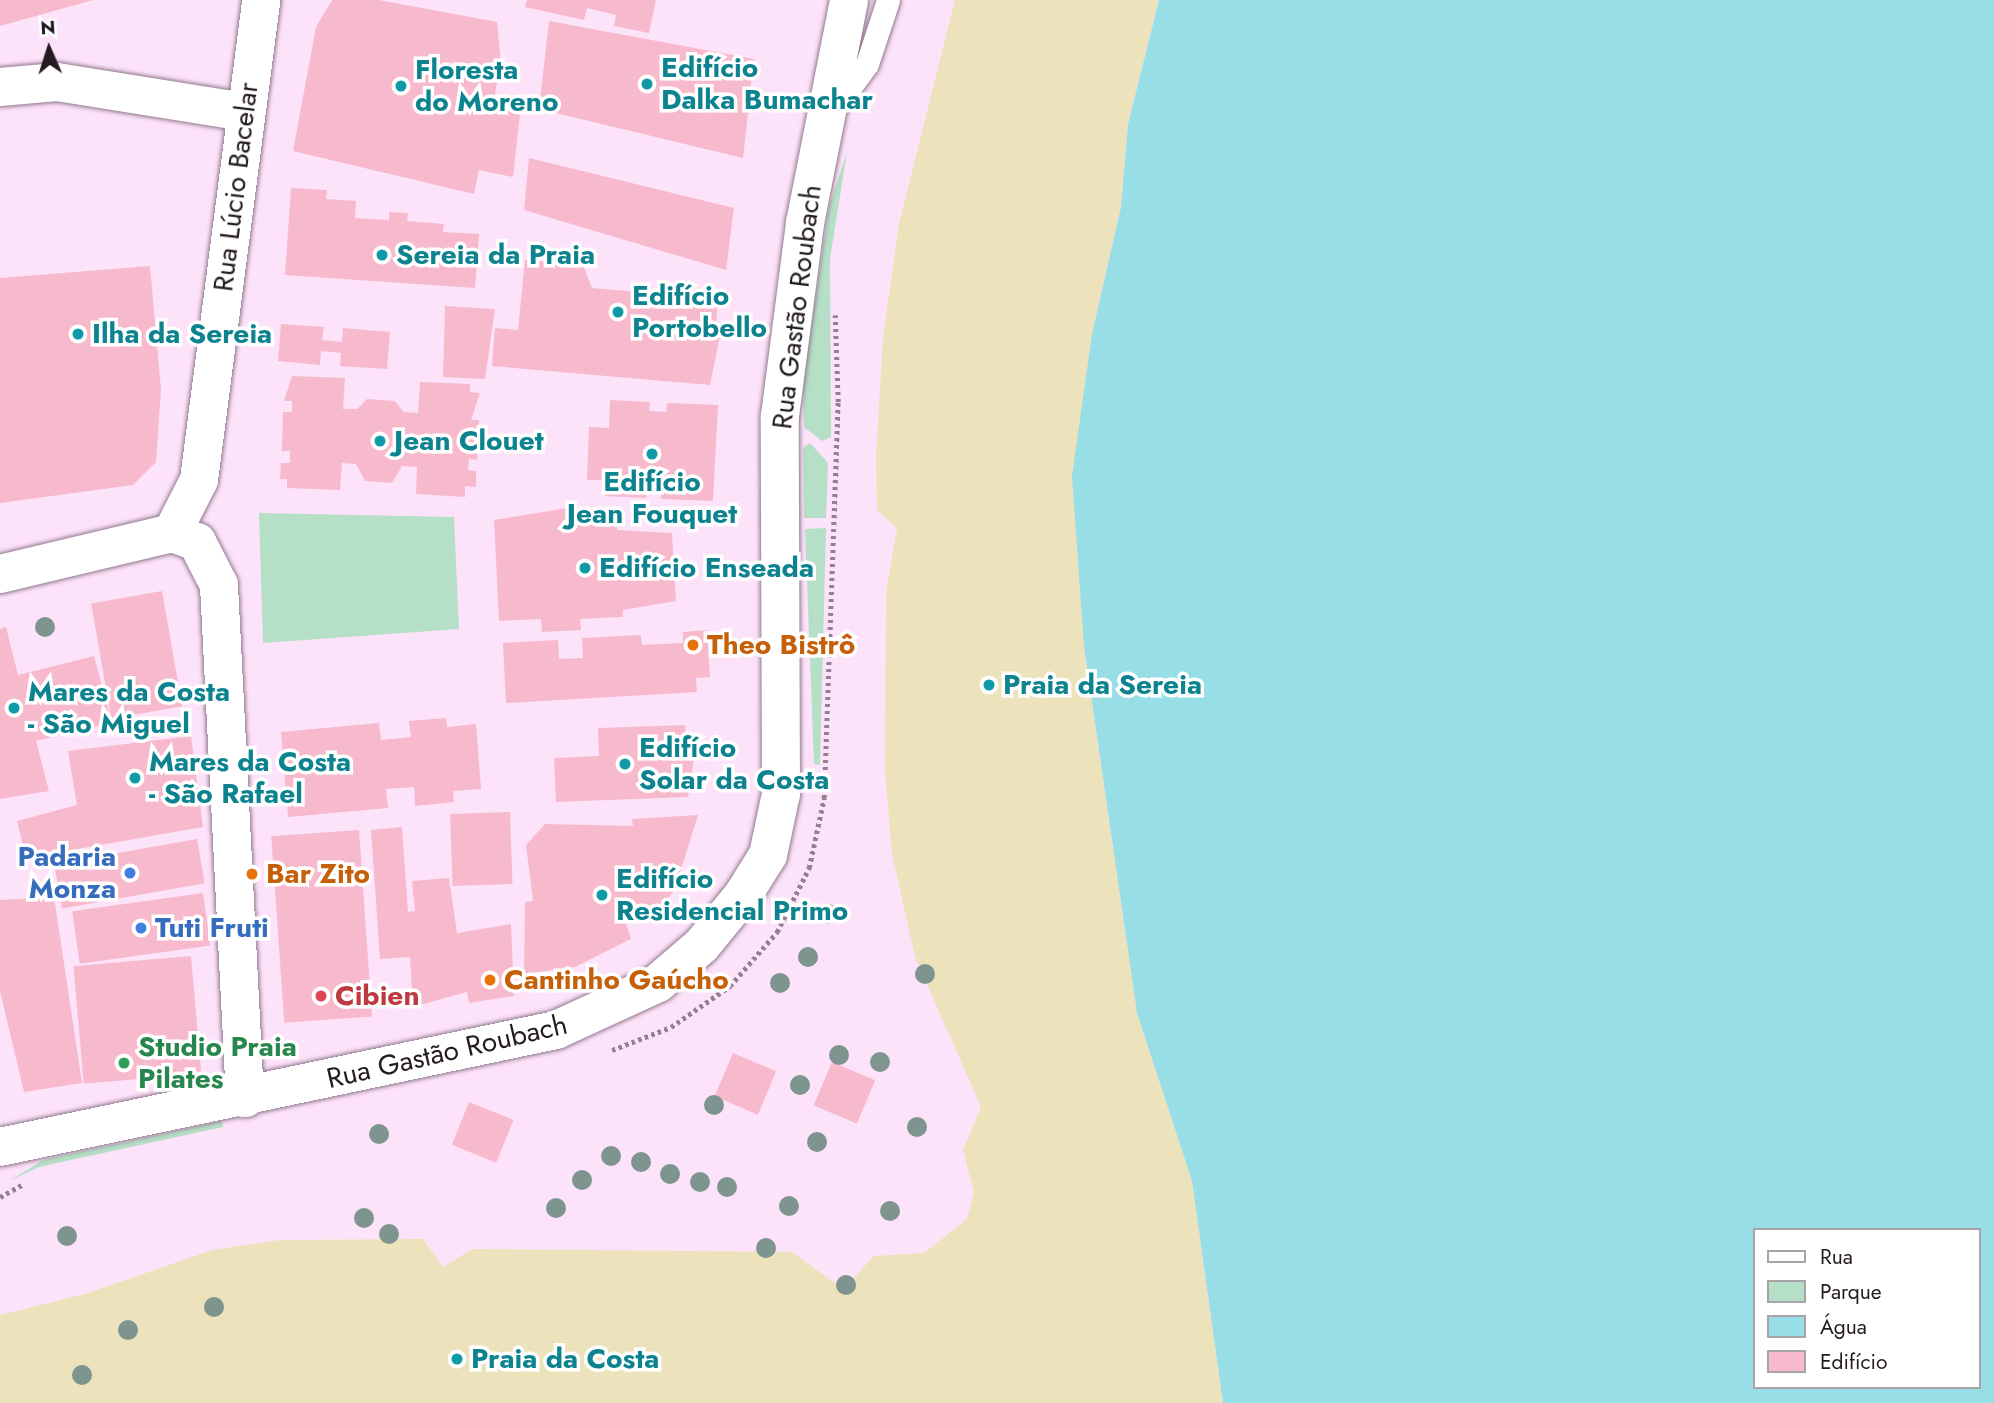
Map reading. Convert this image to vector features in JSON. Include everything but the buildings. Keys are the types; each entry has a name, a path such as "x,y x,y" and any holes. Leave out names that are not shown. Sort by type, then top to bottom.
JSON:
{"street":[{"name":"Rua Lúcio Bacelar","path":"172,533 199,480 244,112 261,0"},
{"name":"Rua Gastão Roubach","path":"4,1152 556,1030 607,1010 658,983 702,945 768,855 781,793 780,416 822,122 849,0"},
{"path":"0,87 57,82 244,112"},
{"path":"0,574 172,533 197,542 219,585 246,1098"}],"lane":[{"path":"822,122 867,64 888,0"}],"path":[{"path":"605,1053 671,1027 730,986 777,932 809,868 824,798 838,402 835,308"}],"green space":[{"path":"847,152 830,259 831,437 822,441 804,427 803,382 829,207"},
{"path":"810,443 828,463 826,518 804,518 803,448"},
{"path":"259,513 454,517 459,629 263,643"},
{"path":"826,528 820,765 814,764 805,529"},
{"path":"222,1121 223,1127 39,1167 9,1181 43,1160"}],"sand":[{"name":"Praia da Sereia","path":"955,0 1159,0 1128,124 1121,207 1092,334 1084,646 1137,1013 1192,1181 1223,1403 0,1403 0,1315 85,1294 212,1250 280,1240 423,1239 443,1267 472,1249 792,1252 843,1289 874,1256 924,1253 967,1219 974,1192 963,1150 981,1107 915,957 892,854 885,772 886,593 897,528 877,510 876,457 883,337 899,224"}],"water":[{"path":"1159,0 1994,0 1994,1403 1223,1403 1192,1181 1137,1013 1084,646 1072,476 1092,334 1121,207 1128,124"}],"place":[{"name":"Edifício Dalka Bumachar","path":"647,84"},
{"name":"Floresta do Moreno","path":"401,86"},
{"name":"Sereia da Praia","path":"382,255"},
{"name":"Edifício Portobello","path":"618,312"},
{"name":"Ilha da Sereia","path":"78,334"},
{"name":"Jean Clouet","path":"380,441"},
{"name":"Edifício Jean Fouquet","path":"652,454"},
{"name":"Edifício Enseada","path":"585,568"},
{"name":"Theo Bistrô","path":"693,645"},
{"name":"Praia da Sereia","path":"989,685"},
{"name":"Mares da Costa - São Miguel","path":"14,708"},
{"name":"Edifício Solar da Costa","path":"625,764"},
{"name":"Mares da Costa - São Rafael","path":"135,778"},
{"name":"Padaria Monza","path":"130,873"},
{"name":"Bar Zito","path":"252,874"},
{"name":"Edifício Residencial Primo","path":"602,895"},
{"name":"Tuti Fruti","path":"141,928"},
{"name":"Cantinho Gaúcho","path":"490,980"},
{"name":"Cibien","path":"321,996"},
{"name":"Studio Praia Pilates","path":"124,1063"},
{"name":"Praia da Costa","path":"457,1359"}]}
